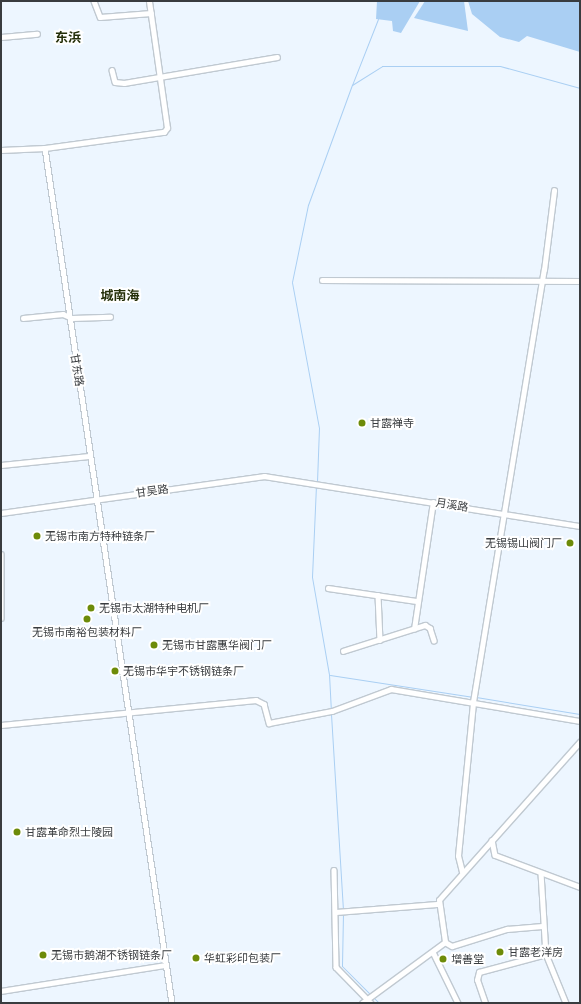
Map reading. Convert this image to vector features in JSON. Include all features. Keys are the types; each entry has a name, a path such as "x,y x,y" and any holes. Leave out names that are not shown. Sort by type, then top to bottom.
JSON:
{"street":[{"path":"94,1 100,17 151,12"},
{"path":"1,150 44,148 164,132 167,128 149,1"},
{"path":"1,37 37,34"},
{"path":"112,70 117,84 161,78 277,56"},
{"name":"甘东路","path":"44,148 89,456 112,592 165,965 172,1003"},
{"path":"462,872 458,856 473,699 542,282 554,191"},
{"path":"322,280 580,281"},
{"path":"23,318 110,316"},
{"path":"1,465 89,456"},
{"name":"甘吴路","path":"1,513 252,477 323,487"},
{"name":"月溪路","path":"323,487 433,502 580,526"},
{"path":"414,629 416,601 433,502"},
{"path":"1,554 1,618"},
{"path":"328,588 416,601"},
{"path":"378,596 380,640"},
{"path":"343,651 428,626 434,640"},
{"path":"1,725 256,700 264,704 270,723 332,711 391,689 473,699 580,721"},
{"path":"341,911 437,904 462,872 580,742"},
{"path":"492,840 495,855 580,887"},
{"path":"334,870 341,911 336,967 370,996 371,1003"},
{"path":"541,872 542,926 546,954 566,1003"},
{"path":"437,904 445,942 452,946 507,929 542,926"},
{"path":"362,1003 445,942"},
{"path":"433,952 458,1003"},
{"path":"485,1003 476,980 479,972 546,954"},
{"path":"1,991 165,965"}],"water":[{"path":"377,1 420,1 401,33 393,31 392,21 376,19"},
{"path":"425,1 464,1 468,31 414,18"},
{"path":"468,1 580,1 580,52 527,36 519,42 500,37 472,14"}],"waterway":[{"path":"378,19 352,85 382,66 500,66 580,88"},
{"path":"317,482 319,428 292,282 308,205 352,85"},
{"path":"316,485 312,577 329,674 331,709"},
{"path":"330,675 473,697"},
{"path":"476,697 580,714"},
{"path":"331,714 343,910"},
{"path":"343,913 342,966 370,994"},
{"path":"374,998 379,1003"}],"place":[{"name":"甘露禅寺","path":"362,423"},
{"name":"无锡市南方特种链条厂","path":"37,536"},
{"name":"无锡锡山阀门厂","path":"570,543"},
{"name":"无锡市太湖特种电机厂","path":"91,608"},
{"name":"无锡市南裕包装材料厂","path":"87,619"},
{"name":"无锡市甘露惠华阀门厂","path":"154,645"},
{"name":"无锡市华宇不锈钢链条厂","path":"115,671"},
{"name":"甘露革命烈士陵园","path":"17,832"},
{"name":"甘露老洋房","path":"500,952"},
{"name":"无锡市鹅湖不锈钢链条厂","path":"43,955"},
{"name":"华虹彩印包装厂","path":"196,958"},
{"name":"增善堂","path":"443,959"}],"district":[{"name":"东浜","path":"68,37"},
{"name":"城南海","path":"120,295"}]}
